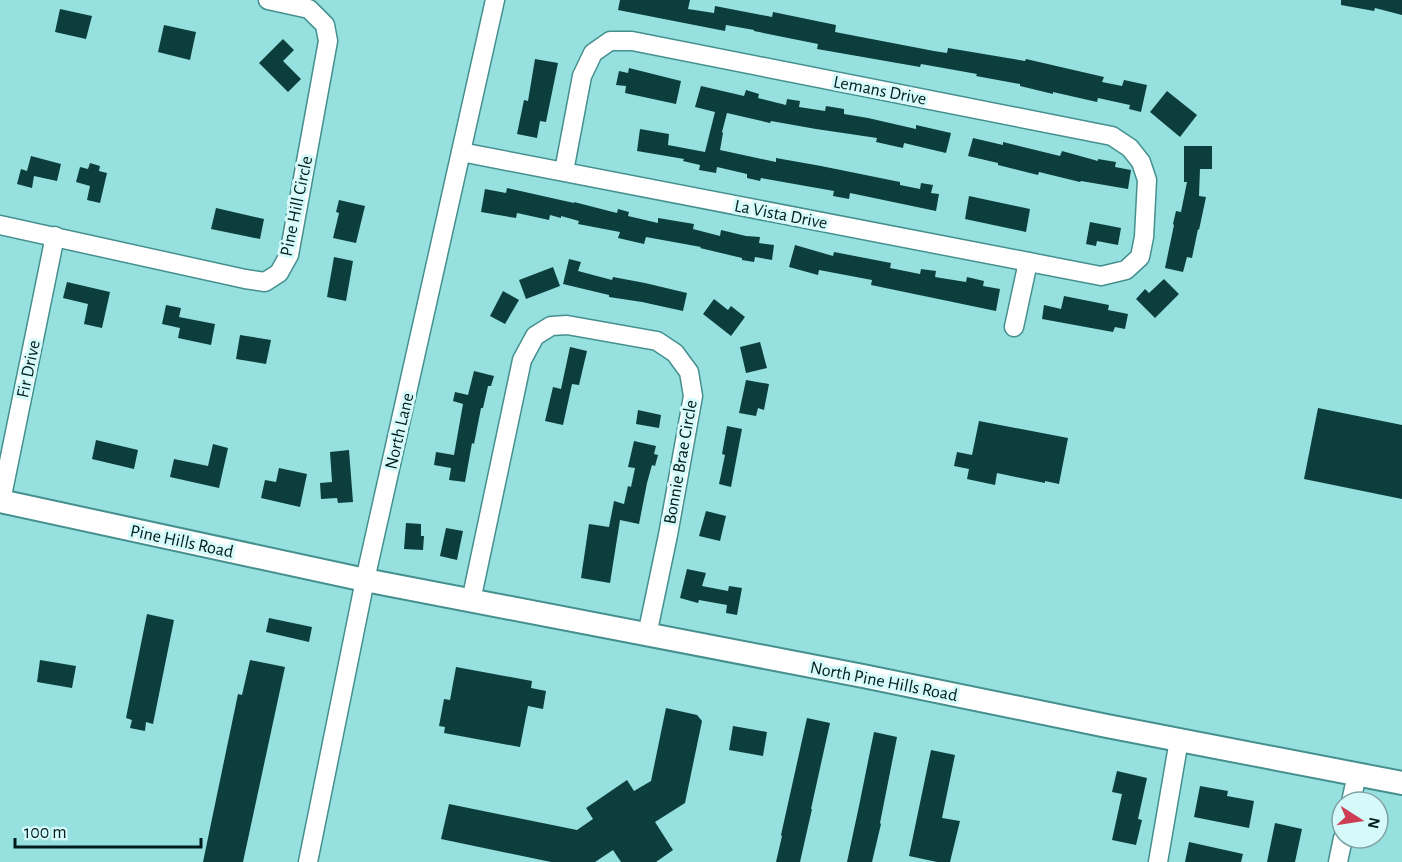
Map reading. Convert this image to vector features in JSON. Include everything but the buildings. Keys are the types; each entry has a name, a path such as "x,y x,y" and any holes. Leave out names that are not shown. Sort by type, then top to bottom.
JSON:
{"main road":[{"name":"Pine Hills Road","path":"0,501 365,580"},
{"name":"North Pine Hills Road","path":"365,580 1402,783"}],"street":[{"name":"Pine Hill Circle","path":"0,225 245,279 265,282 279,273 289,255 328,41 325,25 309,9 268,0"},
{"name":"North Lane","path":"308,862 365,580 495,0"},
{"name":"Lemans Drive","path":"564,171 582,76 593,53 610,41 633,41 1112,136 1130,148 1141,162 1147,180 1144,237 1140,257 1126,270 1101,276"},
{"name":"La Vista Drive","path":"461,152 1101,276"},
{"name":"Fir Drive","path":"0,501 55,237"},
{"path":"1014,327 1028,262"},
{"name":"Bonnie Brae Circle","path":"471,601 522,360 535,336 551,326 567,325 657,341 675,353 689,372 693,396 647,635"},
{"path":"1158,862 1179,740"},
{"path":"1354,790 1357,774"}]}
